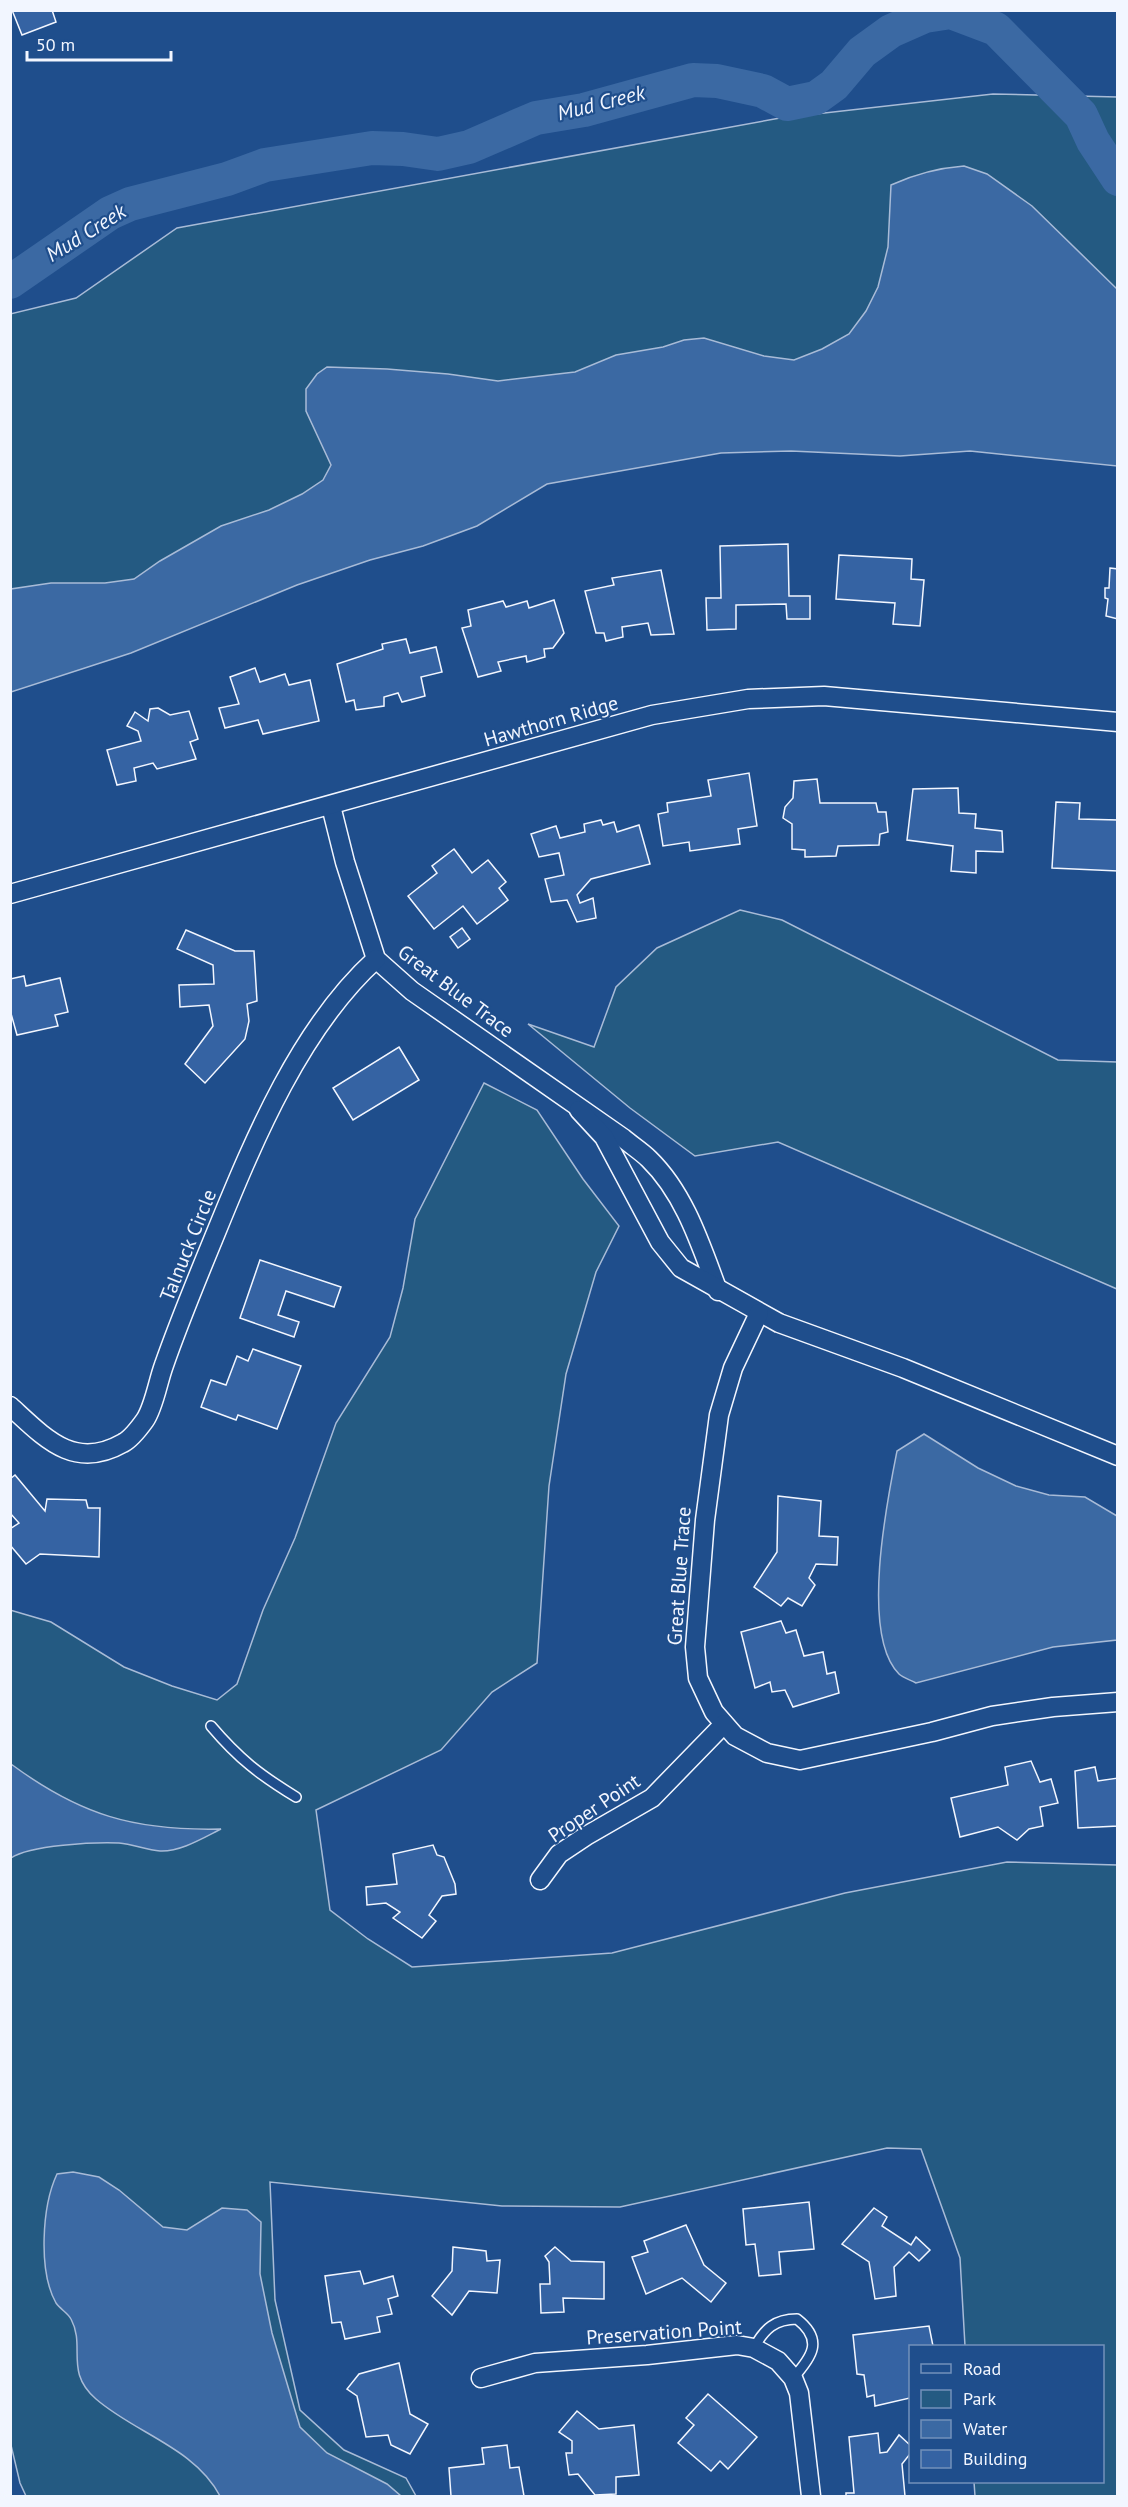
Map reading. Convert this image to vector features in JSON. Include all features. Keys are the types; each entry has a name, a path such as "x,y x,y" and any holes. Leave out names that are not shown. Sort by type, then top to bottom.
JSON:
{"street":[{"name":"Hawthorn Ridge","path":"10,894 652,715 748,699 824,696 866,698 1118,722"},
{"name":"Great Blue Trace","path":"331,806 345,862 376,959 412,991 579,1110 623,1138 650,1160 678,1198 698,1238 718,1291"},
{"name":"Talnuck Circle","path":"10,1406 59,1449 91,1455 125,1443 146,1419 164,1365 218,1228 292,1067 325,1016 356,977 376,959"},
{"name":"Great Blue Trace","path":"579,1110 604,1137 660,1242 681,1268 718,1291 779,1323 903,1368 1118,1456"},
{"name":"Great Blue Trace","path":"759,1312 733,1368 719,1415 705,1520 695,1647 699,1678 714,1712 735,1736 767,1753 800,1760 932,1732 992,1716 1053,1707 1118,1702"},
{"name":"Proper Point","path":"540,1880 559,1854 652,1798 724,1724"},
{"name":"Preservation Point","path":"481,2378 535,2362 636,2356 736,2345 754,2348 778,2361 793,2378"},
{"path":"793,2378 799,2393 811,2496"}],"lane":[{"path":"212,1726 230,1748 253,1770 296,1797"},
{"path":"754,2348 760,2336 772,2324 784,2319 797,2319 807,2327 813,2346 810,2357 793,2378"}],"green space":[{"path":"993,94 1117,97 1117,454 821,434 610,446 11,671 10,314 76,298 177,228 780,118"},
{"path":"740,910 782,920 1058,1060 1117,1062 1117,1289 778,1142 695,1156 630,1108 528,1024 594,1047 616,987 657,948"},
{"path":"484,1083 537,1110 583,1179 619,1226 596,1272 566,1374 549,1486 537,1663 492,1692 441,1750 316,1810 330,1910 368,1939 412,1967 612,1953 845,1893 1007,1862 1117,1865 1117,2496 975,2496 974,2483 1104,2483 1104,2345 965,2345 960,2258 921,2149 887,2148 620,2207 502,2206 270,2182 275,2300 300,2410 344,2450 406,2478 416,2496 26,2496 20,2483 10,2441 10,1610 51,1622 124,1667 172,1686 217,1700 237,1684 263,1610 295,1538 336,1423 390,1337 403,1288 415,1219"}],"water":[{"path":"964,166 987,174 1032,206 1117,289 1117,466 970,451 900,456 791,451 721,453 547,484 477,526 423,546 370,560 297,585 131,653 11,692 11,589 51,583 105,583 134,579 160,561 221,526 269,510 302,494 323,480 331,465 306,411 306,389 317,374 327,367 387,369 498,381 575,372 616,355 663,347 684,340 704,338 764,356 794,360 822,349 849,334 866,311 878,287 888,247 891,185 927,172"},
{"path":"924,1434 978,1468 1016,1486 1049,1495 1085,1497 1117,1516 1117,1640 1053,1647 916,1683 899,1674 887,1655 881,1630 879,1599 883,1533 897,1451"},
{"path":"11,1764 61,1796 85,1808 109,1816 161,1827 221,1829 191,1844 168,1851 119,1843 95,1843 47,1847 11,1858"},
{"path":"73,2172 99,2177 119,2190 163,2227 187,2230 222,2208 247,2210 261,2222 260,2274 272,2333 300,2427 327,2453 387,2484 401,2496 220,2496 196,2465 96,2399 86,2389 81,2379 75,2329 70,2317 56,2303 50,2290 44,2257 45,2220 52,2187 57,2174"}],"building":[{"path":"12,10 52,10 56,22 22,35"},
{"path":"788,544 789,596 810,596 810,619 787,619 786,604 736,605 736,629 707,630 706,598 721,598 720,546"},
{"path":"839,555 912,559 911,579 924,580 920,626 893,624 895,603 836,599"},
{"path":"1110,568 1118,569 1118,619 1106,616 1108,599 1105,598 1105,588 1109,588"},
{"path":"661,570 674,634 651,635 648,623 622,627 623,637 606,641 604,633 596,633 585,591 614,585 612,578"},
{"path":"554,600 564,633 553,648 544,649 545,657 527,662 526,656 498,662 501,671 478,677 462,628 471,626 468,610 503,601 506,607 527,601 529,608"},
{"path":"406,639 410,653 436,647 442,672 421,677 425,696 402,702 398,693 384,697 384,706 356,710 354,700 346,702 337,664 383,649 382,644"},
{"path":"255,668 260,682 285,674 289,685 310,680 319,721 263,734 258,720 225,728 219,708 239,704 230,677"},
{"path":"158,708 170,715 189,711 198,739 190,742 196,759 157,769 153,763 134,768 136,781 117,785 107,750 141,741 138,731 127,726 135,712 148,721 150,709"},
{"path":"749,773 757,826 738,829 740,844 690,851 689,842 663,846 658,814 668,812 667,803 711,796 708,780"},
{"path":"817,779 820,803 876,803 878,812 886,812 888,832 880,834 879,845 838,846 836,856 805,857 805,850 792,849 792,824 783,818 785,807 793,798 794,781"},
{"path":"958,788 959,813 976,814 975,828 1002,831 1003,852 976,851 976,873 951,871 953,846 907,840 913,789"},
{"path":"1056,802 1080,803 1079,819 1118,820 1118,871 1052,868"},
{"path":"601,820 603,825 614,822 617,832 639,825 650,864 591,879 577,895 580,903 593,898 596,918 577,922 567,900 551,902 545,879 564,875 559,853 539,857 531,834 556,826 560,838 585,832 584,824"},
{"path":"454,849 472,873 488,860 506,882 499,888 508,900 477,924 463,906 434,929 408,896 437,873 432,866"},
{"path":"462,928 470,939 458,948 450,937"},
{"path":"186,930 235,951 254,951 257,1001 247,1004 249,1021 245,1039 205,1083 185,1064 213,1026 209,1005 180,1007 179,985 214,984 213,965 177,949"},
{"path":"24,976 26,986 60,978 68,1012 55,1015 58,1026 17,1035 10,1010 10,979"},
{"path":"399,1047 419,1080 353,1120 333,1088"},
{"path":"260,1260 341,1287 334,1307 286,1291 278,1315 299,1322 294,1337 240,1318"},
{"path":"253,1349 301,1366 277,1429 238,1415 236,1420 201,1407 211,1380 226,1385 237,1356 248,1361"},
{"path":"15,1475 45,1511 47,1499 86,1500 88,1508 100,1508 99,1557 40,1554 26,1564 10,1545 10,1529 19,1523 10,1513 10,1479"},
{"path":"778,1496 821,1501 819,1536 838,1537 837,1565 816,1564 809,1578 815,1585 802,1606 788,1598 781,1606 754,1587 777,1552"},
{"path":"781,1621 786,1633 796,1630 804,1656 823,1652 827,1674 835,1672 839,1693 793,1707 785,1690 772,1692 770,1682 755,1688 741,1632"},
{"path":"1031,1761 1040,1782 1051,1779 1058,1803 1040,1807 1043,1826 1029,1829 1017,1840 998,1827 960,1837 951,1798 1008,1785 1005,1767"},
{"path":"1095,1767 1098,1781 1118,1778 1118,1826 1078,1828 1075,1771"},
{"path":"433,1845 437,1855 444,1857 455,1884 456,1894 442,1896 429,1915 436,1921 422,1938 393,1918 400,1912 386,1903 367,1905 366,1887 397,1884 393,1854"},
{"path":"809,2202 814,2249 779,2252 781,2274 759,2276 755,2244 746,2245 743,2209"},
{"path":"874,2208 887,2217 882,2226 911,2245 916,2237 930,2250 919,2261 909,2252 894,2267 896,2296 875,2299 869,2262 842,2244"},
{"path":"686,2225 704,2265 726,2283 711,2302 682,2278 646,2294 632,2257 648,2252 644,2241"},
{"path":"453,2247 486,2251 487,2261 500,2260 497,2293 469,2291 452,2315 432,2296 452,2271"},
{"path":"555,2247 571,2261 604,2262 604,2299 563,2298 564,2312 541,2313 540,2284 550,2284 549,2262 545,2256"},
{"path":"360,2271 364,2284 393,2276 398,2296 388,2299 392,2314 377,2317 380,2332 345,2339 341,2322 332,2323 325,2276"},
{"path":"929,2326 933,2345 909,2345 909,2398 875,2406 874,2395 867,2397 864,2375 857,2374 853,2335"},
{"path":"399,2363 410,2414 428,2424 410,2454 391,2445 388,2435 366,2437 357,2396 347,2389 359,2374"},
{"path":"708,2394 757,2437 728,2469 720,2461 711,2471 678,2443 694,2425 686,2418"},
{"path":"577,2411 599,2429 634,2425 639,2475 616,2477 616,2494 595,2495 578,2474 569,2475 566,2453 572,2453 572,2441 559,2432"},
{"path":"878,2433 880,2453 887,2452 899,2435 909,2444 909,2455 902,2464 905,2496 846,2496 846,2493 854,2493 849,2437"},
{"path":"507,2445 510,2468 519,2467 524,2496 451,2496 449,2468 484,2464 482,2448"}],"waterway":[{"name":"Mud Creek","path":"10,282 110,213 130,204 227,179 265,165 372,148 403,149 438,154 469,147 536,118 584,110 693,80 717,81 763,91 787,104 816,98 834,85 862,52 891,31 925,16 951,12 996,29 1081,115 1093,141 1118,179"}]}
